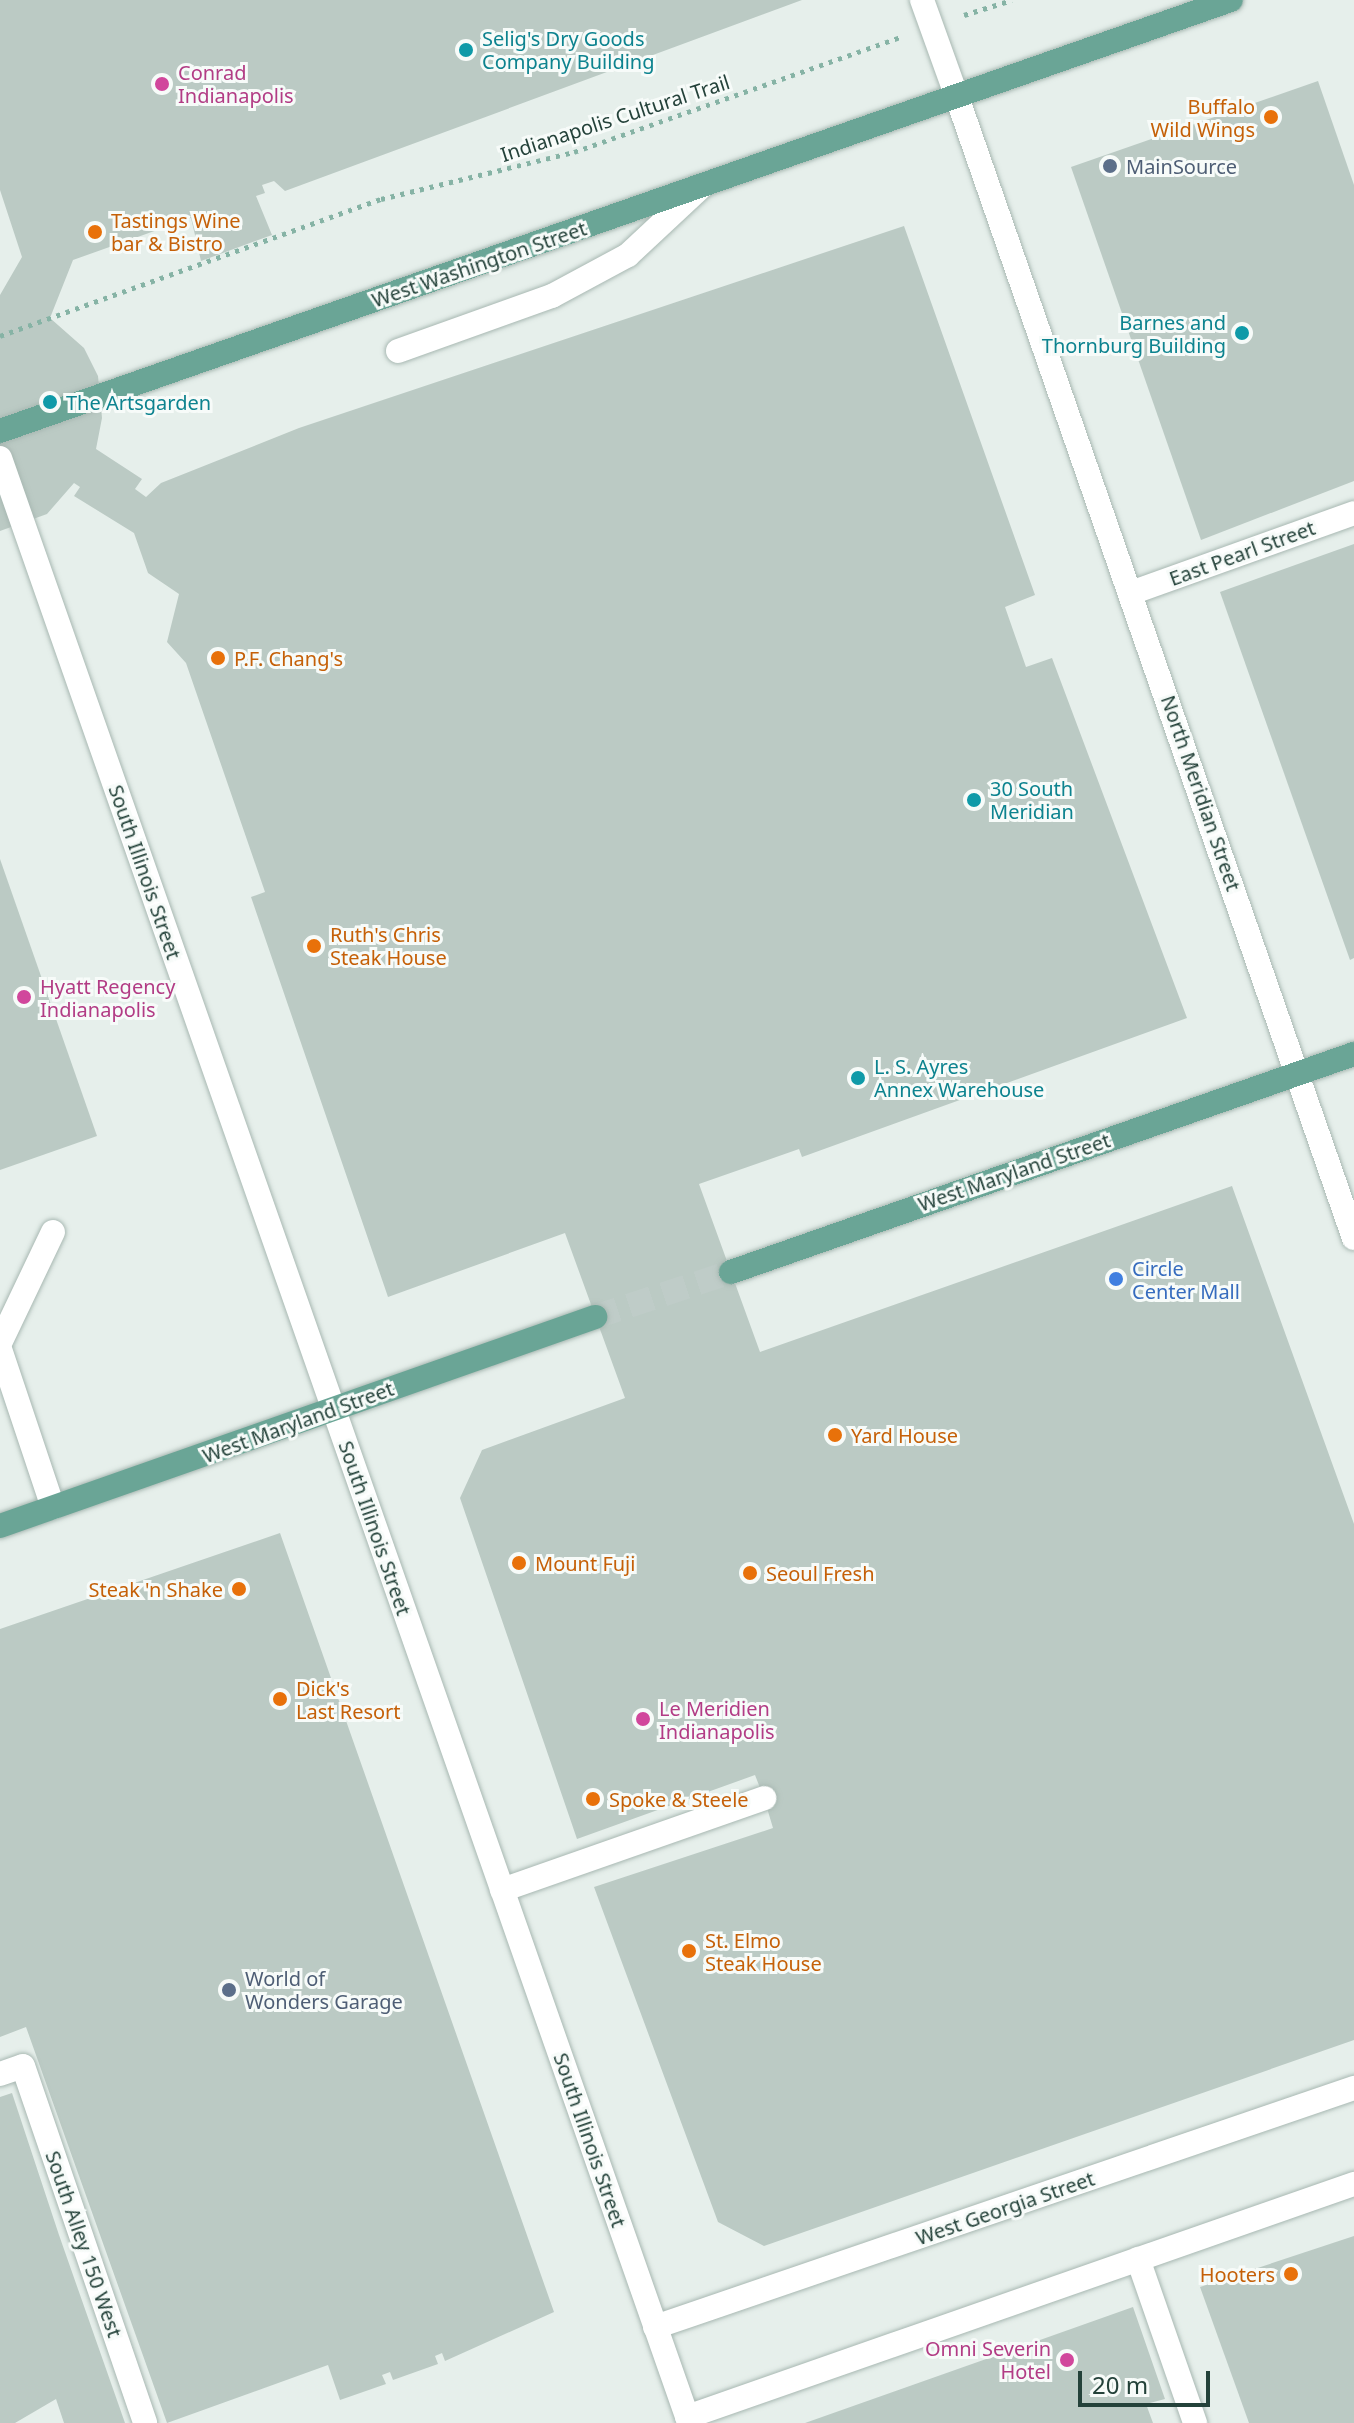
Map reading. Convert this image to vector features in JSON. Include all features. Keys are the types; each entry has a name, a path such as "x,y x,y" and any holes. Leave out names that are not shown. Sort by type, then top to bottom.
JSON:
{"main road":[{"path":"922,0 957,97"},
{"name":"West Washington Street","path":"0,431 1231,0"},
{"name":"North Meridian Street","path":"957,97 1354,1238"},
{"path":"398,351 552,296 628,255 702,186"},
{"name":"South Illinois Street","path":"0,458 687,2417 1138,2259"},
{"name":"East Pearl Street","path":"1131,593 1354,513"},
{"name":"West Maryland Street","path":"731,1272 1354,1054"},
{"path":"0,1343 53,1232"},
{"name":"West Maryland Street","path":"0,1526 595,1317"},
{"path":"0,1349 53,1507"},
{"path":"502,1890 764,1798"},
{"name":"South Alley 150 West","path":"11,2070 145,2423"},
{"name":"West Georgia Street","path":"655,2327 1354,2088"},
{"path":"1195,2423 1138,2259 1354,2184"}],"path":[{"name":"Indianapolis Cultural Trail","path":"0,336 381,199 574,152 1012,0"}],"building":[{"name":"Circle Center Mall","path":"0,0 802,0 285,191 274,181 262,185 265,193 256,196 272,235 201,261 191,218 73,260 50,318 84,348 98,376 102,418 96,449 142,479 135,489 146,497 161,483 299,428 904,226 1035,595 1005,607 1026,667 1052,658 1187,1018 802,1157 799,1149 699,1184 760,1352 1232,1186 1354,1524 1354,2040 764,2246 718,2222 594,1887 773,1828 764,1798 755,1775 577,1839 460,1498 482,1450 625,1398 565,1233 388,1297 251,897 265,892 186,663 167,642 179,594 148,573 134,533 74,496 80,487 74,483 47,514 0,531 0,295 22,257 0,190"},
{"name":"Barnes and Thornburg Building","path":"1318,81 1354,185 1354,481 1201,540 1071,167"},
{"path":"1354,544 1354,958 1350,960 1220,592"},
{"name":"Hyatt Regency Indianapolis","path":"0,859 97,1136 0,1170"},
{"name":"World of Wonders Garage","path":"280,1533 554,2312 445,2361 442,2353 435,2356 438,2364 393,2380 390,2372 382,2375 386,2384 340,2400 328,2365 167,2423 26,2027 0,2037 0,1629"},
{"path":"12,2093 125,2423 64,2423 56,2399 15,2423 0,2423 0,2097"},
{"path":"1354,2236 1354,2423 1249,2423 1200,2287"},
{"name":"Omni Severin Hotel","path":"1133,2307 1165,2399 1146,2404 1153,2423 805,2423"}],"tunnel":[{"path":"595,1317 731,1272"}],"place":[{"name":"Selig's Dry Goods Company Building","path":"466,50"},
{"name":"Conrad Indianapolis","path":"162,84"},
{"name":"Buffalo Wild Wings","path":"1271,117"},
{"name":"MainSource","path":"1110,166"},
{"name":"Tastings Wine bar & Bistro","path":"95,232"},
{"name":"Barnes and Thornburg Building","path":"1242,333"},
{"name":"The Artsgarden","path":"50,402"},
{"name":"P.F. Chang's","path":"218,658"},
{"name":"30 South Meridian","path":"974,800"},
{"name":"Ruth's Chris Steak House","path":"314,946"},
{"name":"Hyatt Regency Indianapolis","path":"24,997"},
{"name":"L. S. Ayres Annex Warehouse","path":"858,1078"},
{"name":"Circle Center Mall","path":"1116,1279"},
{"name":"Yard House","path":"835,1435"},
{"name":"Mount Fuji","path":"519,1563"},
{"name":"Seoul Fresh","path":"750,1573"},
{"name":"Steak 'n Shake","path":"239,1589"},
{"name":"Dick's Last Resort","path":"280,1699"},
{"name":"Le Meridien Indianapolis","path":"643,1719"},
{"name":"Spoke & Steele","path":"593,1799"},
{"name":"St. Elmo Steak House","path":"689,1951"},
{"name":"World of Wonders Garage","path":"229,1990"},
{"name":"Hooters","path":"1291,2274"},
{"name":"Omni Severin Hotel","path":"1067,2360"}]}
